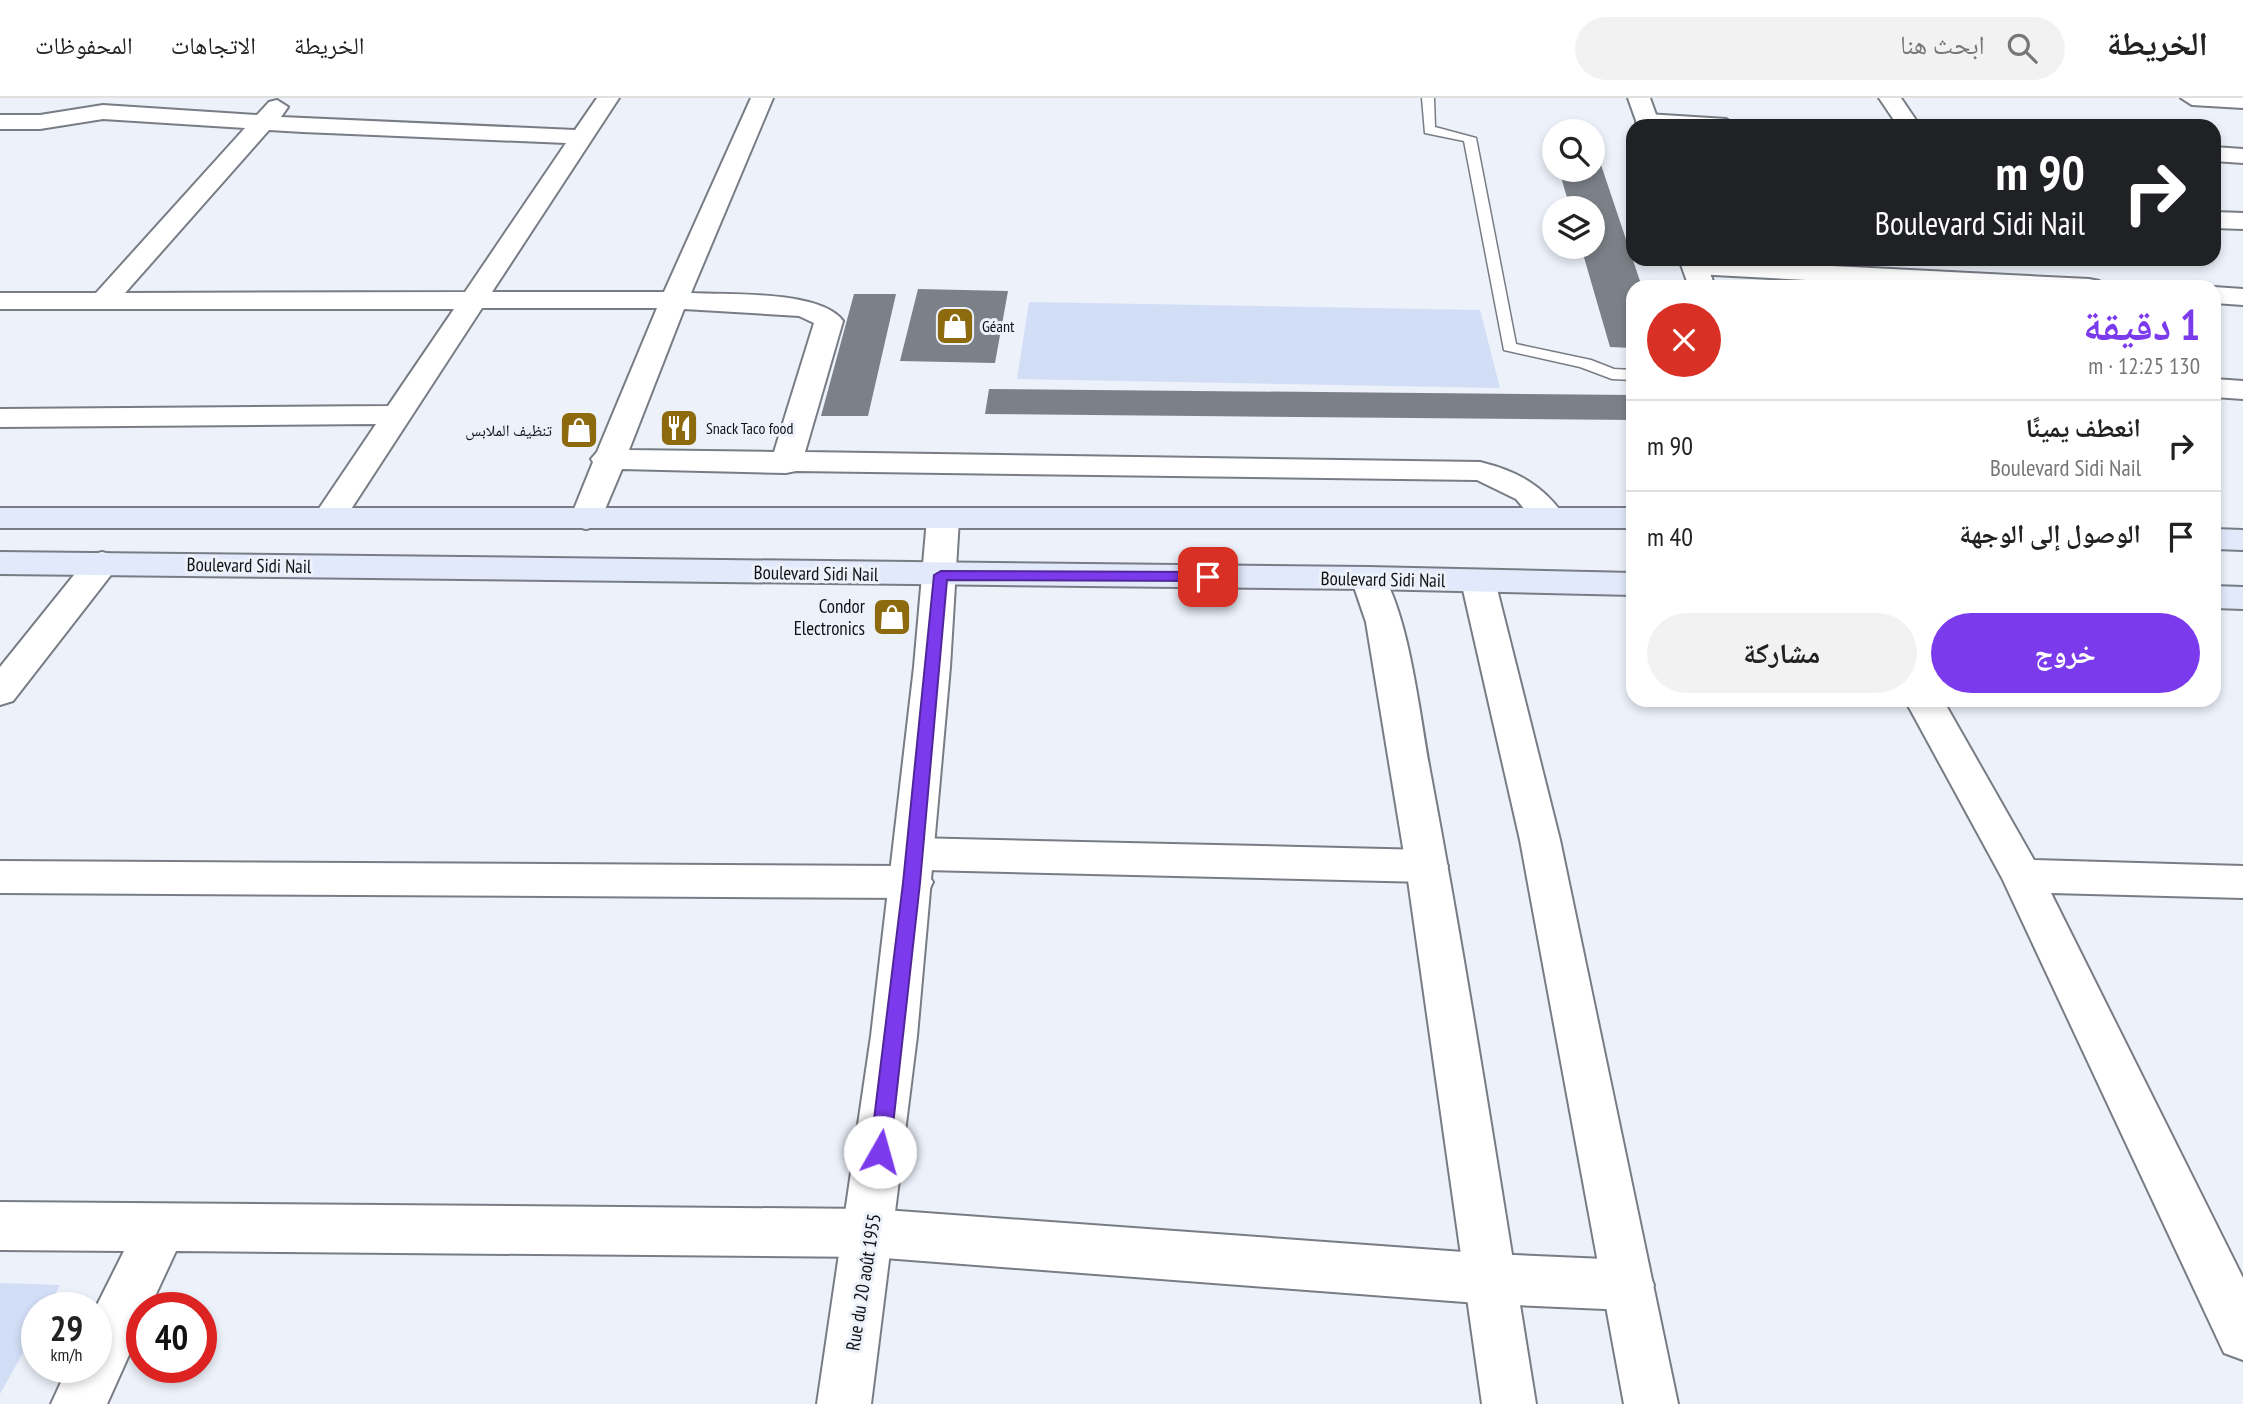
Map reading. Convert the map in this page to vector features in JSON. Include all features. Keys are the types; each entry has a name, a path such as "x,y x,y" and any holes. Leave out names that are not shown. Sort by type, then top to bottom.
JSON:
{"main road":[{"path":"0,518 1626,518"},
{"path":"2221,539 2243,540"},
{"name":"Boulevard Sidi Nail","path":"0,563 1368,578 1626,584"},
{"path":"2221,597 2243,598"}],"street":[{"path":"103,301 286,98"},
{"path":"330,516 400,415 608,98"},
{"path":"586,519 607,459 762,98"},
{"path":"1639,98 1646,119"},
{"path":"1890,98 1904,119"},
{"path":"2192,98 2243,101"},
{"path":"0,122 40,122 103,112 303,125 582,137"},
{"path":"2221,154 2243,156"},
{"path":"2221,220 2243,221"},
{"path":"1696,271 1913,280"},
{"path":"2221,295 2243,297"},
{"path":"0,300 674,300 800,308 818,313 829,321 786,464"},
{"path":"2221,388 2243,390"},
{"path":"0,418 400,415"},
{"path":"607,459 786,464 1480,471 1508,480 1535,496 1549,517"},
{"name":"Rue du 20 août 1955","path":"844,1404 871,1233 913,868 941,575 943,519"},
{"path":"0,692 102,563"},
{"path":"1368,578 1384,622 1427,866 1509,1404"},
{"path":"1478,581 1540,840 1651,1404"},
{"path":"1928,707 2022,876 2243,1334"},
{"path":"0,877 1427,866"},
{"path":"2022,876 2243,881"},
{"path":"0,1226 871,1233 1491,1279 1628,1285"},
{"path":"112,1332 161,1228"},
{"path":"78,1404 88,1383"}],"lane":[{"path":"1428,98 1429,130 1470,138 1509,347 1585,363 1612,374 1626,375"}],"shaded area":[{"path":"1029,302 1480,310 1500,388 1017,379"},
{"path":"0,1283 60,1285 56,1292 21,1292 21,1357 0,1394"}],"building":[{"path":"1605,177 1626,239 1626,266 1635,266 1640,280 1626,280 1626,348 1610,347 1584,259 1605,259 1605,196 1567,196 1562,182 1605,182"},
{"name":"Géant","path":"918,289 1008,291 995,363 900,361"},
{"path":"854,294 896,294 868,416 821,416"},
{"path":"989,389 1626,395 1626,420 985,414"}],"place":[{"name":"Géant","path":"955,326"},
{"name":"Snack Taco food","path":"679,428"},
{"name":"تنظيف الملابس","path":"579,430"},
{"name":"Condor Electronics","path":"892,617"}],"route":[{"path":"880,1152 912,883 941,575 1208,577"}]}
